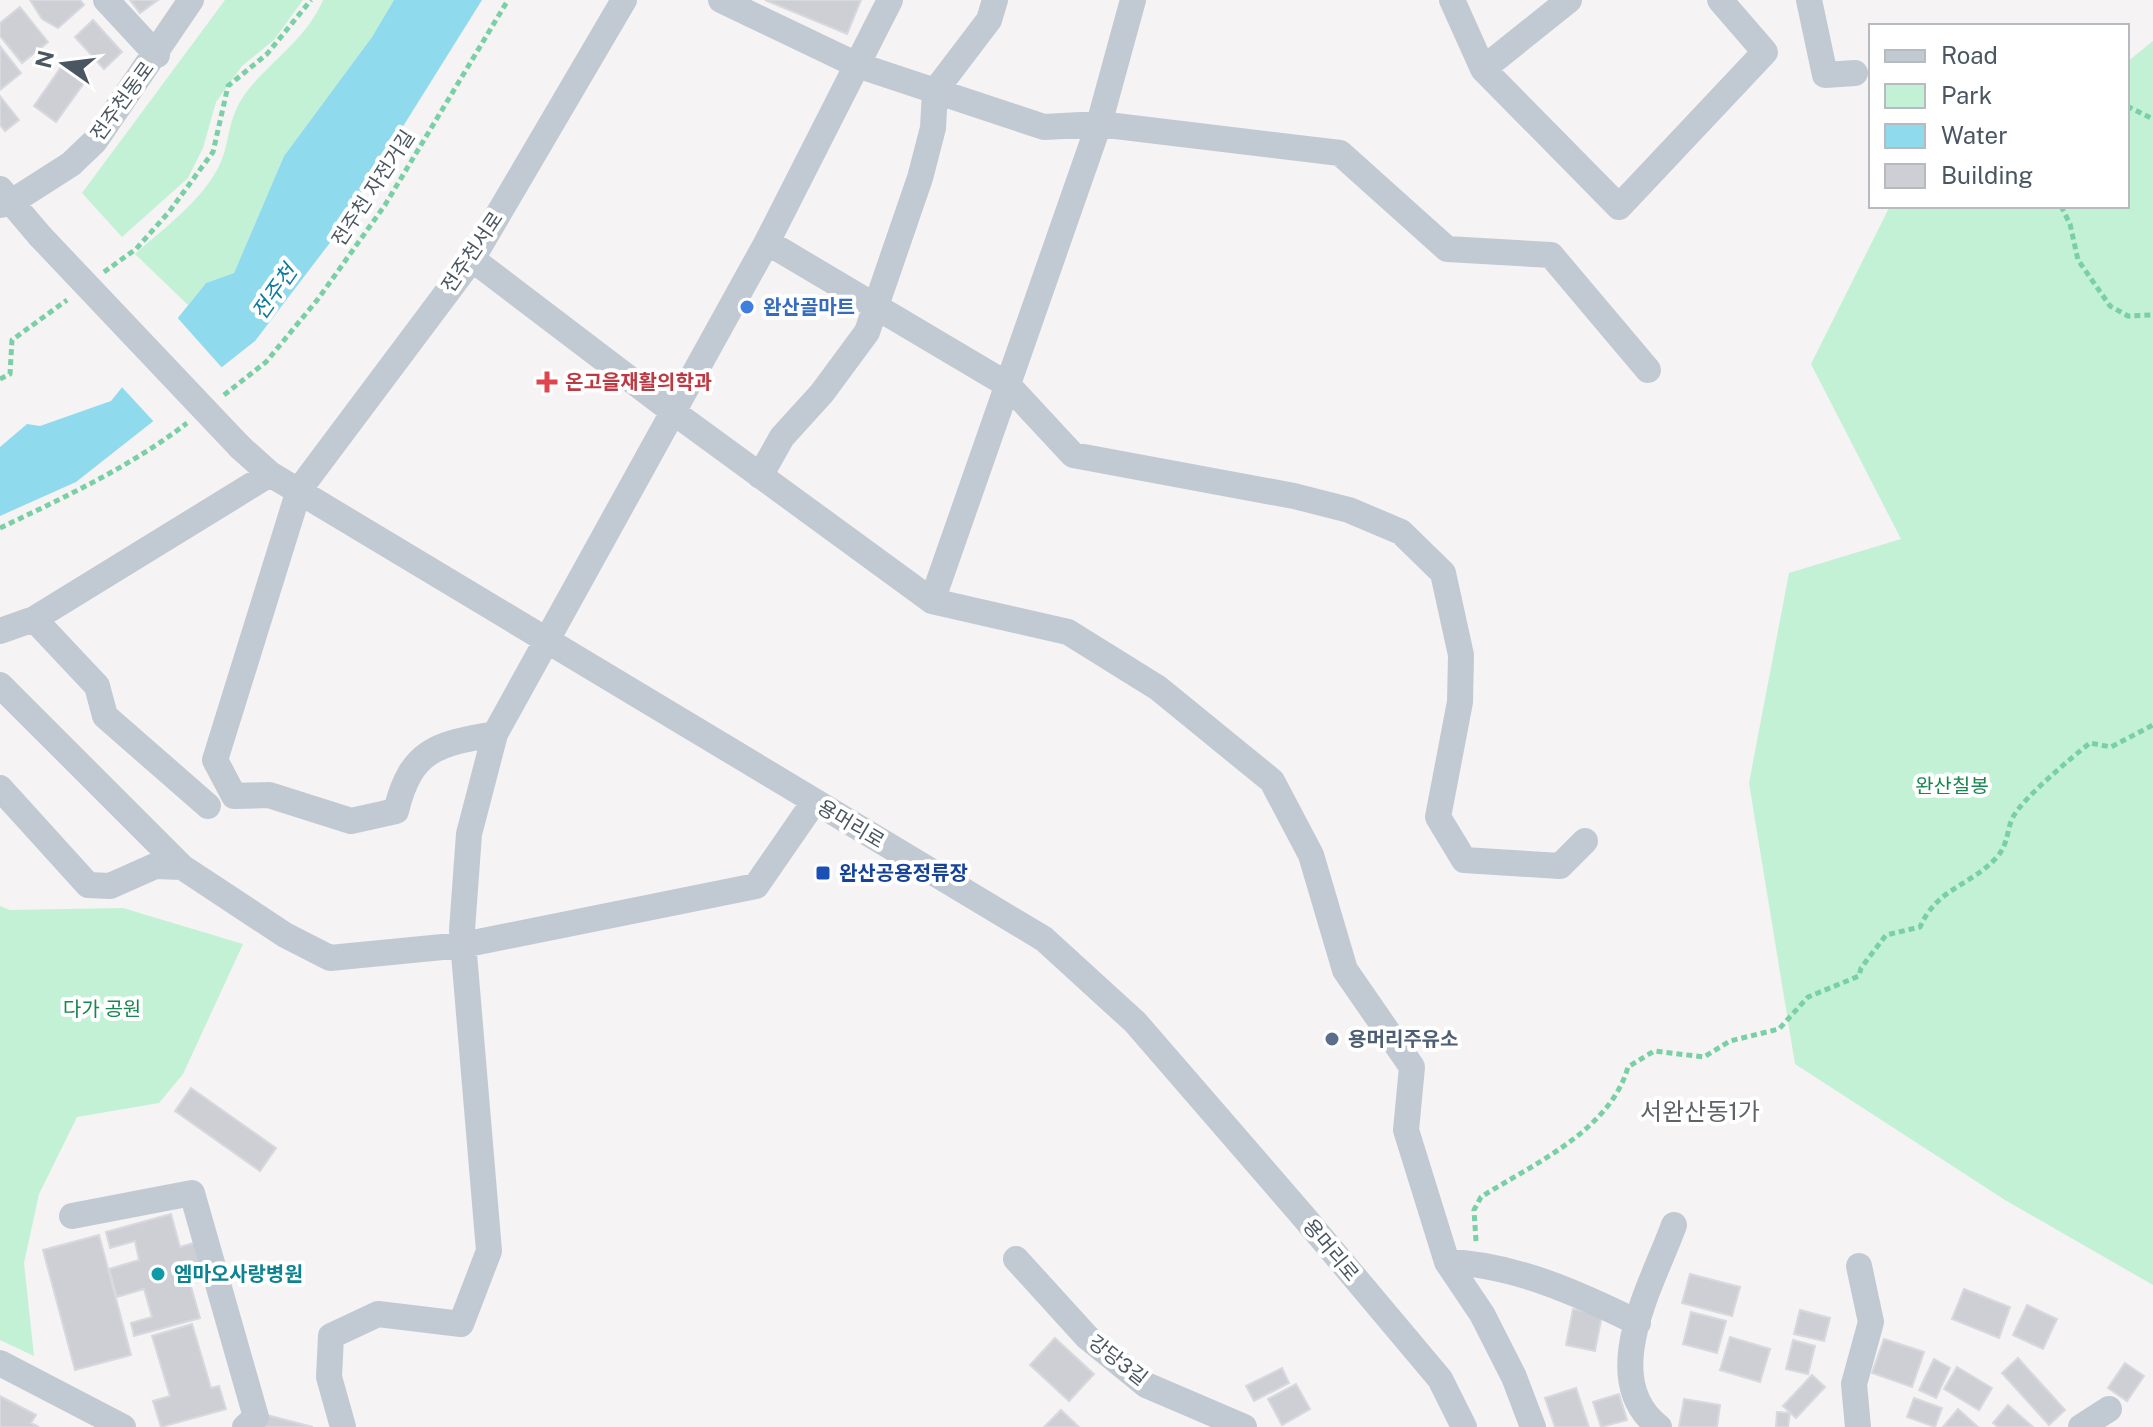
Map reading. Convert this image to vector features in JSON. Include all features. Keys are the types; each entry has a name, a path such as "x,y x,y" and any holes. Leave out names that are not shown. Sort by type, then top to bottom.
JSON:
{"street":[{"name":"전주천동로","path":"106,0 157,55"},
{"name":"전주천동로","path":"2,204 71,164 95,141 157,55 191,0"},
{"name":"전주천서로","path":"495,734 443,743 404,776 396,811 351,821 269,795 234,796 215,760 299,490 472,259 624,0"},
{"path":"721,0 857,65 1044,127 1099,124 1340,153 1447,249 1551,255 1648,370"},
{"path":"343,1427 329,1377 331,1336 378,1314 461,1324 489,1251 463,945 469,834 495,734 767,242 890,0"},
{"path":"760,476 782,437 822,393 867,332 905,231 920,178 933,128 935,91 989,20 995,0"},
{"path":"932,601 1099,124 1133,0"},
{"path":"1452,0 1483,69 1619,207 1765,52 1720,0"},
{"path":"1483,69 1569,0"},
{"path":"1809,0 1825,75 1855,73"},
{"name":"용머리로","path":"2,204 40,236 240,447 270,474 1044,939 1135,1022 1440,1379 1464,1427"},
{"path":"767,242 1008,385 1073,455 1294,496 1349,510 1401,532 1443,573 1461,655 1460,702 1438,817 1464,860 1560,866 1585,841"},
{"path":"472,259 672,411 932,601 1068,632 1158,688 1272,781 1311,855 1345,970 1412,1067 1406,1130 1447,1262 1482,1314 1514,1377 1533,1427"},
{"path":"0,631 34,619 270,474"},
{"path":"34,619 97,686 105,716 208,806"},
{"path":"0,685 182,867 285,935 330,958 463,945 756,886 814,802"},
{"path":"0,788 88,885 110,886 155,866 182,867"},
{"path":"72,1216 192,1193 256,1417 245,1427"},
{"path":"1659,1427 1646,1417 1633,1395 1628,1367 1638,1323 1674,1225"},
{"name":"강당3길","path":"1016,1259 1087,1337 1146,1385 1244,1427"},
{"path":"1447,1262 1482,1265 1582,1295 1638,1323"},
{"path":"1858,1427 1854,1384 1871,1322 1859,1266"},
{"path":"0,1363 123,1427"},
{"path":"2081,1427 2109,1409"}],"path":[{"path":"99,276 136,249 169,212 213,152 228,86 267,54 311,0"},
{"name":"전주천 자전거길","path":"218,399 266,362 318,299 385,205 508,0"},
{"path":"2129,107 2153,119"},
{"path":"2062,208 2070,224 2078,260 2110,306 2128,316 2153,315"},
{"path":"0,379 10,374 12,340 74,295"},
{"path":"0,528 86,488 159,445 194,417"},
{"path":"1482,1265 1474,1232 1474,1210 1481,1197 1599,1117 1622,1086 1628,1067 1654,1051 1704,1057 1730,1041 1779,1029 1808,997 1859,976 1861,968 1886,935 1920,927 1929,906 1995,859 2009,841 2013,817 2070,758 2090,743 2111,747 2153,725"}],"green space":[{"path":"225,0 303,0 274,40 242,66 216,102 203,148 188,178 122,237 82,193"},
{"path":"323,0 394,0 372,37 284,156 234,273 206,283 188,305 135,254 201,194 222,160 240,101 308,26"},
{"name":"완산칠봉","path":"2153,41 2153,1285 2005,1200 1795,1064 1749,783 1789,573 1901,539 1811,364 1889,208 2129,208 2129,60"},
{"name":"다가 공원","path":"0,906 10,910 123,908 243,944 183,1074 159,1103 77,1117 39,1194 24,1263 34,1356 0,1340"}],"water":[{"name":"전주천","path":"394,0 482,0 332,240 255,341 76,482 0,516 0,447 27,424 40,426 111,401 206,283 234,273 284,156 372,37"}],"pier":[{"path":"175,315 224,370 156,424 119,384"}],"building":[{"path":"30,0 80,0 84,5 58,28 42,19"},
{"path":"130,0 158,0 140,13"},
{"path":"765,0 861,0 847,34"},
{"path":"20,7 48,42 22,63 0,36 0,23"},
{"path":"93,20 122,52 104,69 75,37"},
{"path":"0,46 21,73 0,90"},
{"path":"66,60 89,76 56,122 34,106"},
{"path":"0,96 19,120 5,131 0,125"},
{"path":"191,1088 276,1148 260,1171 175,1111"},
{"name":"엠마오사랑병원","path":"171,1214 180,1247 197,1242 207,1279 190,1283 200,1318 134,1336 131,1323 152,1317 144,1289 117,1297 109,1269 139,1260 135,1241 110,1248 106,1232"},
{"path":"99,1235 131,1355 75,1370 43,1250"},
{"path":"1690,1274 1740,1287 1732,1316 1682,1303"},
{"path":"1964,1289 2010,1307 1999,1338 1952,1319"},
{"path":"2027,1305 2057,1319 2043,1349 2013,1335"},
{"path":"1573,1309 1602,1315 1595,1351 1566,1345"},
{"path":"1800,1310 1830,1318 1824,1341 1794,1334"},
{"path":"1691,1312 1726,1321 1717,1353 1683,1344"},
{"path":"192,1324 211,1388 219,1386 226,1409 161,1427 153,1401 170,1396 152,1336"},
{"path":"1730,1337 1770,1349 1760,1382 1720,1370"},
{"path":"1055,1338 1094,1374 1069,1401 1030,1365"},
{"path":"1884,1339 1924,1352 1912,1387 1872,1373"},
{"path":"1793,1340 1815,1346 1808,1374 1786,1369"},
{"path":"2018,1358 2065,1410 2049,1425 2002,1373"},
{"path":"1934,1359 1950,1368 1936,1398 1919,1390"},
{"path":"2125,1363 2144,1376 2127,1401 2108,1388"},
{"path":"1957,1367 1992,1388 1979,1410 1944,1389"},
{"path":"1282,1368 1289,1383 1254,1401 1246,1386"},
{"path":"1812,1375 1825,1387 1796,1418 1783,1406"},
{"path":"1296,1384 1310,1409 1282,1425 1268,1399"},
{"path":"1576,1388 1589,1427 1555,1427 1545,1398"},
{"path":"1619,1394 1627,1420 1601,1427 1593,1402"},
{"path":"0,1396 36,1415 31,1423 39,1427 0,1427"},
{"path":"1914,1398 1942,1408 1935,1427 1907,1417"},
{"path":"1684,1399 1720,1405 1717,1427 1679,1427"},
{"path":"2008,1405 2033,1427 1998,1427 1993,1423"},
{"path":"1958,1409 1978,1427 1943,1427"},
{"path":"1061,1410 1079,1427 1044,1427"},
{"path":"1777,1412 1790,1413 1788,1427 1776,1427"},
{"path":"263,1414 313,1427 260,1427"}],"place":[{"name":"완산골마트","path":"747,307"},
{"name":"온고을재활의학과","path":"547,382"},
{"name":"완산공용정류장","path":"823,873"},
{"name":"용머리주유소","path":"1332,1039"},
{"name":"엠마오사랑병원","path":"158,1274"}],"district":[{"name":"서완산동1가","path":"1700,1111"}]}
